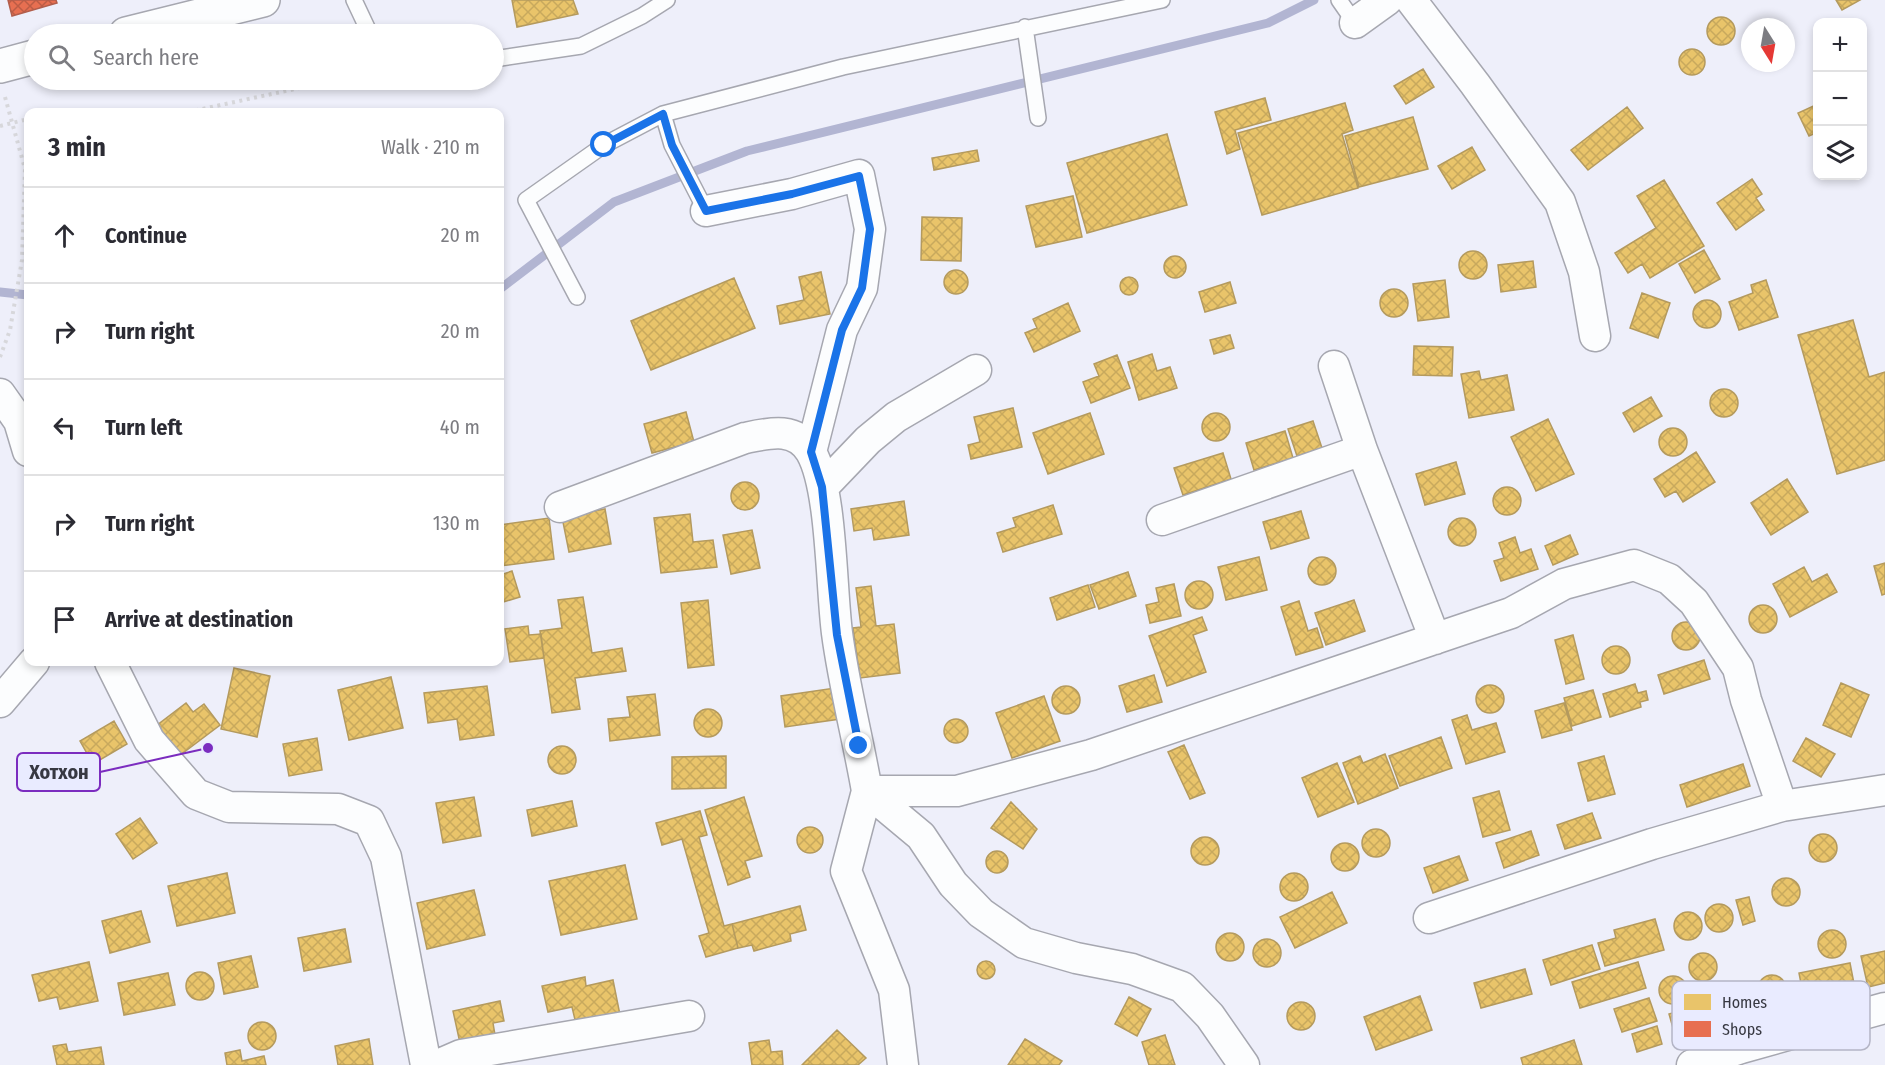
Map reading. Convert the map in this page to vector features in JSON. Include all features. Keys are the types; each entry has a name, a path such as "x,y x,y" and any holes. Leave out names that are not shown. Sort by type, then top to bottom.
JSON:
{"main road":[{"path":"166,24 263,0"},
{"path":"2,82 24,65"}],"street":[{"path":"1348,13 1387,0"},
{"path":"1411,0 1560,202 1584,272 1595,336"},
{"path":"701,202 792,194 859,176 870,229 862,288 842,330 811,452 822,487 837,635 867,791 846,871 894,990 903,1065"},
{"path":"1334,366 1362,450 1435,639"},
{"path":"822,487 868,440 896,417 976,370"},
{"path":"0,394 19,421 24,438"},
{"path":"560,507 745,438 777,432 790,434 811,452"},
{"path":"1162,520 1362,450"},
{"path":"867,791 957,791 1091,755 1511,613 1564,584 1634,565 1669,579 1694,602 1738,668 1746,700 1782,806"},
{"path":"0,702 31,666"},
{"path":"112,666 149,740 196,794 229,807 338,809 369,821 386,856 426,1065"},
{"path":"1429,918 1652,844 1782,806 1885,790"},
{"path":"867,791 921,836 953,884 981,914 1024,943 1076,958 1132,969 1182,987 1210,1016 1244,1065"},
{"path":"1870,1012 1885,1008"},
{"path":"438,1065 461,1055 689,1016"},
{"path":"1692,1065 1735,1050"}],"lane":[{"path":"354,0 365,24"},
{"path":"504,58 581,46 642,16 667,0"},
{"path":"577,297 526,200 604,145 663,114 843,66 1162,0"},
{"path":"1025,27 1027,55 1038,118"},
{"path":"663,114 672,145 701,202"}],"path":[{"path":"2,82 24,165"},
{"path":"207,108 290,90"},
{"path":"0,126 24,120"},
{"path":"0,357 10,330 22,260 24,199"}],"building: Homes":[{"path":"512,0 573,0 578,14 517,27"},
{"path":"1836,0 1860,0 1842,10"},
{"path":"1721,17 1731,21 1735,31 1731,41 1721,45 1711,41 1707,31 1711,21"},
{"path":"1692,49 1701,53 1705,62 1701,71 1692,75 1683,71 1679,62 1683,53"},
{"path":"1423,69 1434,87 1406,104 1394,86"},
{"path":"1265,98 1271,120 1235,130 1240,149 1227,154 1215,112"},
{"path":"1345,103 1353,130 1342,134 1358,188 1262,215 1238,133"},
{"path":"1813,106 1813,134 1809,136 1798,113"},
{"path":"1627,107 1643,128 1588,170 1571,150"},
{"path":"1413,117 1428,169 1359,187 1345,136"},
{"path":"1167,134 1187,205 1087,233 1067,163"},
{"path":"1472,147 1485,170 1452,189 1438,166"},
{"path":"977,150 979,161 934,170 932,158"},
{"path":"1752,179 1762,194 1756,198 1764,210 1736,230 1717,203"},
{"path":"1664,180 1704,246 1650,278 1642,264 1628,273 1615,253 1656,228 1637,196"},
{"path":"1073,196 1082,237 1036,247 1026,206"},
{"path":"922,217 962,218 961,261 921,260"},
{"path":"1704,250 1720,279 1695,293 1679,264"},
{"path":"1473,251 1483,255 1487,265 1483,275 1473,279 1463,275 1459,265 1463,255"},
{"path":"1171,256 1179,256 1186,263 1186,271 1179,278 1171,278 1164,271 1164,263"},
{"path":"1533,261 1536,287 1501,292 1498,265"},
{"path":"956,270 961,271 967,277 967,287 961,293 956,294 951,293 945,287 944,282 945,277 951,271"},
{"path":"821,272 830,314 780,324 777,306 804,300 799,277"},
{"path":"1129,277 1135,280 1138,286 1135,292 1129,295 1123,292 1120,286 1123,280"},
{"path":"734,278 755,328 651,370 631,321"},
{"path":"1445,280 1449,317 1418,321 1413,284"},
{"path":"1766,280 1778,317 1739,330 1729,302 1753,293 1751,285"},
{"path":"1230,282 1236,303 1205,312 1199,292"},
{"path":"1394,289 1404,293 1408,303 1404,313 1394,317 1384,313 1380,303 1384,293"},
{"path":"1642,293 1670,303 1658,338 1630,328"},
{"path":"1707,300 1717,304 1721,314 1717,324 1707,328 1697,324 1693,314 1697,304"},
{"path":"1068,303 1080,331 1034,352 1025,333 1037,328 1033,319"},
{"path":"1853,320 1869,377 1885,372 1885,460 1837,474 1798,335"},
{"path":"1230,335 1234,348 1214,354 1210,340"},
{"path":"1414,346 1453,347 1452,376 1413,375"},
{"path":"1152,354 1157,371 1170,367 1177,388 1139,400 1128,362"},
{"path":"1117,355 1130,388 1091,403 1083,382 1099,376 1094,364"},
{"path":"1479,371 1481,380 1507,375 1514,410 1469,418 1461,374"},
{"path":"1724,389 1734,393 1738,403 1734,413 1724,417 1714,413 1710,403 1714,393"},
{"path":"1651,397 1662,416 1634,432 1623,413"},
{"path":"1013,408 1022,447 971,459 968,445 980,442 974,417"},
{"path":"686,412 694,442 652,453 644,424"},
{"path":"1090,413 1104,454 1048,474 1033,433"},
{"path":"1216,413 1226,417 1230,427 1226,437 1216,441 1206,437 1202,427 1206,417"},
{"path":"1548,419 1574,474 1536,491 1511,437"},
{"path":"1313,421 1322,448 1297,456 1288,429"},
{"path":"1673,428 1683,432 1687,442 1683,452 1673,456 1663,452 1659,442 1663,432"},
{"path":"1285,431 1293,458 1254,470 1246,443"},
{"path":"1696,452 1715,482 1683,502 1676,491 1665,497 1654,479"},
{"path":"1223,453 1231,479 1183,495 1174,468"},
{"path":"1456,462 1465,494 1425,505 1416,474"},
{"path":"1787,479 1808,512 1771,535 1751,503"},
{"path":"745,482 755,486 759,496 755,506 745,510 735,506 731,496 735,486"},
{"path":"1507,487 1517,491 1521,501 1517,511 1507,515 1497,511 1493,501 1497,491"},
{"path":"904,501 909,535 874,540 872,528 854,531 851,509"},
{"path":"1053,505 1062,534 1003,552 997,533 1016,527 1013,518"},
{"path":"605,509 611,544 569,552 562,517"},
{"path":"1301,511 1309,538 1271,549 1263,522"},
{"path":"690,514 693,542 713,540 717,567 661,573 654,518"},
{"path":"549,518 554,559 504,565 504,524"},
{"path":"1462,518 1472,522 1476,532 1472,542 1462,546 1452,542 1448,532 1452,522"},
{"path":"752,530 760,568 731,574 723,535"},
{"path":"1570,535 1578,554 1553,565 1545,546"},
{"path":"1515,537 1520,553 1531,549 1538,569 1501,581 1494,561 1504,558 1499,543"},
{"path":"1259,557 1267,590 1226,600 1218,567"},
{"path":"1322,557 1332,561 1336,571 1332,581 1322,585 1312,581 1308,571 1312,561"},
{"path":"1885,563 1885,594 1882,595 1874,566"},
{"path":"1804,567 1812,582 1827,574 1837,592 1790,617 1773,584"},
{"path":"512,571 520,597 504,602 504,574"},
{"path":"1128,572 1136,596 1099,609 1090,585"},
{"path":"1199,581 1209,585 1213,595 1209,605 1199,609 1189,605 1185,595 1189,585"},
{"path":"1174,584 1181,616 1150,623 1146,605 1159,602 1156,588"},
{"path":"1088,585 1095,607 1057,620 1050,598"},
{"path":"871,586 876,626 894,624 900,673 860,678 853,628 861,627 856,588"},
{"path":"583,597 592,653 622,648 626,671 575,678 580,709 552,713 540,631 562,628 558,600"},
{"path":"708,600 714,665 688,668 681,603"},
{"path":"1354,600 1365,631 1326,645 1315,613"},
{"path":"1299,601 1308,631 1317,628 1323,647 1296,655 1281,607"},
{"path":"1763,605 1773,609 1777,619 1773,629 1763,633 1753,629 1749,619 1753,609"},
{"path":"1202,617 1207,630 1193,635 1206,672 1167,686 1149,636"},
{"path":"1686,622 1696,626 1700,636 1696,646 1686,650 1676,646 1672,636 1676,626"},
{"path":"528,626 529,635 541,634 544,658 510,662 505,629"},
{"path":"1573,635 1584,679 1566,684 1555,640"},
{"path":"1616,646 1626,650 1630,660 1626,670 1616,674 1606,670 1602,660 1606,650"},
{"path":"1704,660 1710,679 1664,694 1658,675"},
{"path":"234,668 270,676 257,737 221,729"},
{"path":"1154,675 1162,702 1127,712 1119,686"},
{"path":"391,677 403,728 349,740 338,690"},
{"path":"1841,683 1869,695 1851,737 1823,725"},
{"path":"1635,684 1638,693 1646,691 1648,700 1640,702 1641,707 1610,717 1603,694"},
{"path":"1490,685 1500,689 1504,699 1500,709 1490,713 1480,709 1476,699 1480,689"},
{"path":"487,686 494,735 460,740 457,719 428,723 424,693"},
{"path":"1066,686 1076,690 1080,700 1076,710 1066,714 1056,710 1052,700 1056,690"},
{"path":"835,688 840,719 785,727 781,696"},
{"path":"1593,690 1601,717 1572,726 1564,698"},
{"path":"655,694 660,735 610,741 608,719 630,717 627,697"},
{"path":"1044,696 1060,741 1012,758 996,713"},
{"path":"186,703 193,712 204,704 220,725 179,756 156,726"},
{"path":"1564,703 1572,730 1542,738 1535,711"},
{"path":"708,709 718,713 722,723 718,733 708,737 698,733 694,723 698,713"},
{"path":"1467,715 1472,730 1496,723 1505,752 1466,764 1452,720"},
{"path":"956,719 961,720 967,726 967,736 961,742 956,743 951,742 945,736 944,731 945,726 951,720"},
{"path":"114,721 127,744 93,764 80,741"},
{"path":"1441,737 1452,768 1400,786 1389,756"},
{"path":"317,738 322,770 289,776 283,744"},
{"path":"1806,738 1835,754 1821,777 1793,761"},
{"path":"1184,745 1205,793 1190,799 1168,752"},
{"path":"562,746 572,750 576,760 572,770 562,774 552,770 548,760 552,750"},
{"path":"1385,754 1398,788 1358,804 1343,763 1360,756 1363,763"},
{"path":"726,756 726,788 672,789 672,757"},
{"path":"1604,756 1615,794 1588,801 1578,763"},
{"path":"1337,763 1354,802 1318,817 1302,778"},
{"path":"1743,764 1750,786 1687,807 1680,785"},
{"path":"1499,791 1510,830 1483,837 1473,798"},
{"path":"474,797 481,836 443,843 436,803"},
{"path":"744,797 762,856 745,861 750,877 728,885 705,810"},
{"path":"572,801 577,826 532,836 527,810"},
{"path":"1011,802 1037,829 1023,849 991,828"},
{"path":"700,811 707,835 699,837 724,926 732,924 738,948 706,957 699,936 709,933 682,839 662,845 656,823"},
{"path":"1592,813 1601,838 1565,849 1557,825"},
{"path":"140,818 157,843 133,859 116,834"},
{"path":"810,827 820,830 823,840 820,850 810,853 800,850 797,840 800,830"},
{"path":"1376,829 1386,833 1390,843 1386,853 1376,857 1366,853 1362,843 1366,833"},
{"path":"1531,831 1539,855 1504,868 1496,843"},
{"path":"1823,834 1833,838 1837,848 1833,858 1823,862 1813,858 1809,848 1813,838"},
{"path":"1205,837 1215,841 1219,851 1215,861 1205,865 1195,861 1191,851 1195,841"},
{"path":"1345,843 1355,847 1359,857 1355,867 1345,871 1335,867 1331,857 1335,847"},
{"path":"997,851 1005,854 1008,862 1005,870 997,873 989,870 986,862 989,854"},
{"path":"1459,856 1468,880 1433,893 1424,868"},
{"path":"625,865 637,919 561,935 549,881"},
{"path":"227,873 235,913 177,926 168,886"},
{"path":"1294,873 1304,877 1308,887 1304,897 1294,901 1284,897 1280,887 1284,877"},
{"path":"1786,878 1796,882 1800,892 1796,902 1786,906 1776,902 1772,892 1776,882"},
{"path":"474,890 485,935 427,949 417,903"},
{"path":"1332,892 1347,923 1295,948 1280,917"},
{"path":"1749,897 1755,921 1743,925 1736,900"},
{"path":"1719,904 1729,908 1733,918 1729,928 1719,932 1709,928 1705,918 1709,908"},
{"path":"800,906 806,930 790,934 791,941 754,951 752,945 738,948 732,924"},
{"path":"141,911 150,942 110,953 102,921"},
{"path":"1688,912 1698,916 1702,926 1698,936 1688,940 1678,936 1674,926 1678,916"},
{"path":"1655,919 1664,950 1605,966 1598,943 1616,938 1614,930"},
{"path":"345,929 351,962 304,971 298,938"},
{"path":"1832,930 1842,934 1846,944 1842,954 1832,958 1822,954 1818,944 1822,934"},
{"path":"1230,933 1240,937 1244,947 1240,957 1230,961 1220,957 1216,947 1220,937"},
{"path":"1267,939 1277,943 1281,953 1277,963 1267,967 1257,963 1253,953 1257,943"},
{"path":"1592,945 1600,969 1551,985 1543,960"},
{"path":"1885,951 1885,983 1870,987 1861,956"},
{"path":"1703,953 1713,957 1717,967 1713,977 1703,981 1693,977 1689,967 1693,957"},
{"path":"251,956 258,987 224,994 218,963"},
{"path":"982,961 990,961 995,966 993,977 982,979 977,974 977,966"},
{"path":"89,962 98,1001 60,1009 57,997 39,1001 32,975"},
{"path":"1638,962 1646,988 1580,1008 1572,982"},
{"path":"1850,963 1853,981 1801,981 1799,973"},
{"path":"1525,969 1532,994 1481,1008 1474,983"},
{"path":"200,972 210,976 214,986 210,996 200,1000 190,996 186,986 190,976"},
{"path":"168,973 175,1005 124,1015 118,983"},
{"path":"1772,975 1783,981 1761,981"},
{"path":"1673,976 1683,980 1672,981 1672,1004 1663,1000 1659,990 1663,980"},
{"path":"585,977 586,986 613,980 620,1015 576,1024 572,1007 548,1012 542,986"},
{"path":"1420,996 1432,1030 1376,1050 1364,1017"},
{"path":"1129,997 1151,1009 1137,1036 1115,1024"},
{"path":"1649,998 1657,1021 1622,1032 1614,1009"},
{"path":"500,1001 504,1021 493,1023 495,1035 460,1043 453,1011"},
{"path":"1301,1002 1311,1006 1315,1016 1311,1026 1301,1030 1291,1026 1287,1016 1291,1006"},
{"path":"262,1022 272,1026 276,1036 272,1046 262,1050 252,1046 248,1036 252,1026"},
{"path":"1657,1026 1662,1044 1637,1052 1632,1034"},
{"path":"837,1030 866,1058 858,1065 802,1065"},
{"path":"1165,1035 1175,1065 1149,1065 1142,1042"},
{"path":"369,1039 373,1065 338,1065 335,1046"},
{"path":"1025,1039 1062,1061 1059,1065 1008,1065"},
{"path":"769,1040 771,1052 782,1051 783,1065 752,1065 749,1043"},
{"path":"1574,1040 1582,1065 1523,1065 1521,1058"},
{"path":"66,1044 68,1052 101,1047 104,1065 57,1065 53,1046"},
{"path":"240,1050 242,1061 264,1056 266,1065 227,1065 225,1053"}],"building: Shops":[{"path":"8,0 56,0 57,3 12,16"}],"waterway":[{"path":"504,286 614,202 747,151 1268,23 1314,0"},
{"path":"0,292 24,295"}],"place":[{"name":"Хотхон","path":"208,748"}],"route":[{"path":"604,145 663,114 672,145 706,211 792,194 859,176 870,229 862,288 842,330 811,452 822,487 837,635 859,746"}]}
